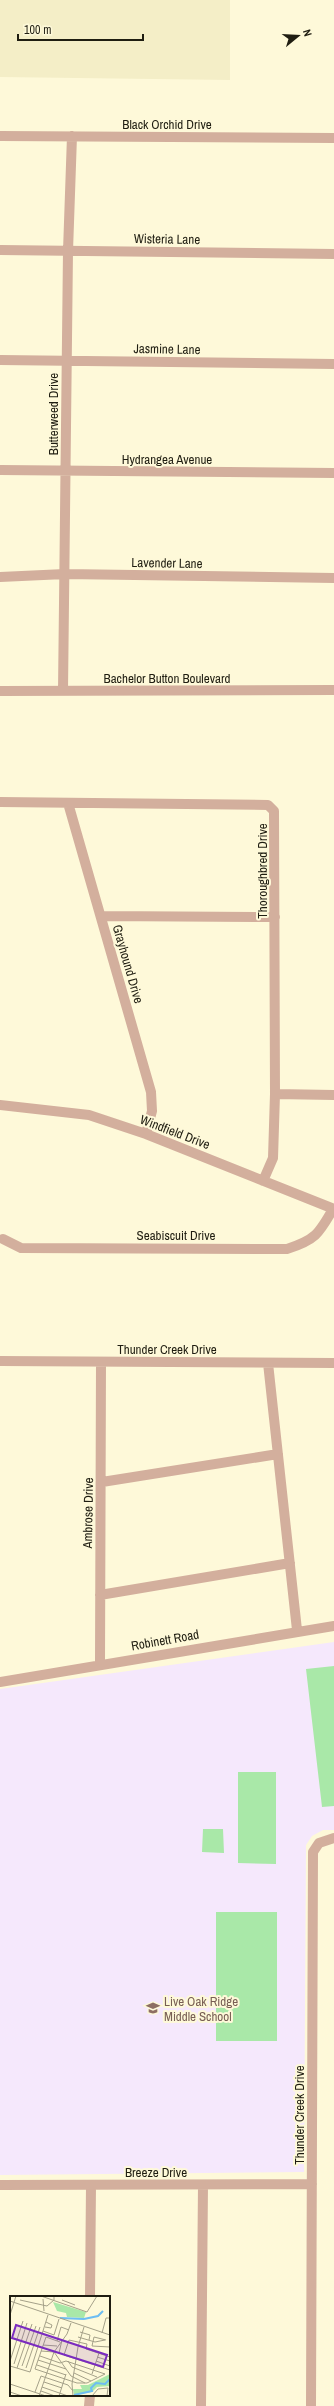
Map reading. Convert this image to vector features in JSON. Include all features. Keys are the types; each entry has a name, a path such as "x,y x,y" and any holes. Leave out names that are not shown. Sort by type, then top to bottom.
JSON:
{"street":[{"name":"Black Orchid Drive","path":"0,136 334,138"},
{"name":"Butterweed Drive","path":"63,691 68,251 72,136"},
{"name":"Wisteria Lane","path":"0,250 334,254"},
{"name":"Jasmine Lane","path":"0,360 334,364"},
{"name":"Hydrangea Avenue","path":"0,470 334,473"},
{"name":"Lavender Lane","path":"0,576 65,574 334,578"},
{"name":"Bachelor Button Boulevard","path":"0,691 334,690"},
{"name":"Thoroughbred Drive","path":"0,802 268,805 274,811 275,1094 273,1158 263,1181"},
{"name":"Grayhound Drive","path":"68,803 151,1092 152,1111 146,1134"},
{"path":"101,916 275,917"},
{"path":"275,1094 334,1095"},
{"name":"Windfield Drive","path":"0,1105 89,1115 146,1134 333,1209"},
{"name":"Seabiscuit Drive","path":"3,1239 21,1248 287,1249 303,1244 320,1233 333,1209"},
{"name":"Thunder Creek Drive","path":"0,1361 334,1363"},
{"name":"Ambrose Drive","path":"100,1664 102,1362"},
{"path":"268,1363 298,1630"},
{"path":"102,1482 278,1454"},
{"path":"100,1595 290,1563"},
{"name":"Robinett Road","path":"0,1682 298,1630 334,1626"},
{"name":"Thunder Creek Drive","path":"311,2406 313,1852 319,1843 334,1838"},
{"name":"Breeze Drive","path":"0,2185 312,2184"},
{"path":"90,2296 91,2185"},
{"path":"201,2406 203,2185"}],"shaded area":[{"path":"0,0 230,0 230,80 0,77"},
{"name":"Live Oak Ridge Middle School","path":"334,1642 334,1830 323,1830 312,1836 306,1845 304,2172 0,2175 0,1689"}],"green space":[{"path":"334,1666 334,1806 322,1807 306,1669"},
{"path":"238,1772 276,1772 276,1864 238,1863"},
{"path":"203,1829 223,1829 224,1853 202,1852"},
{"path":"216,1912 277,1912 277,2041 216,2041"}],"place":[{"name":"Live Oak Ridge Middle School","path":"153,2008"}]}
